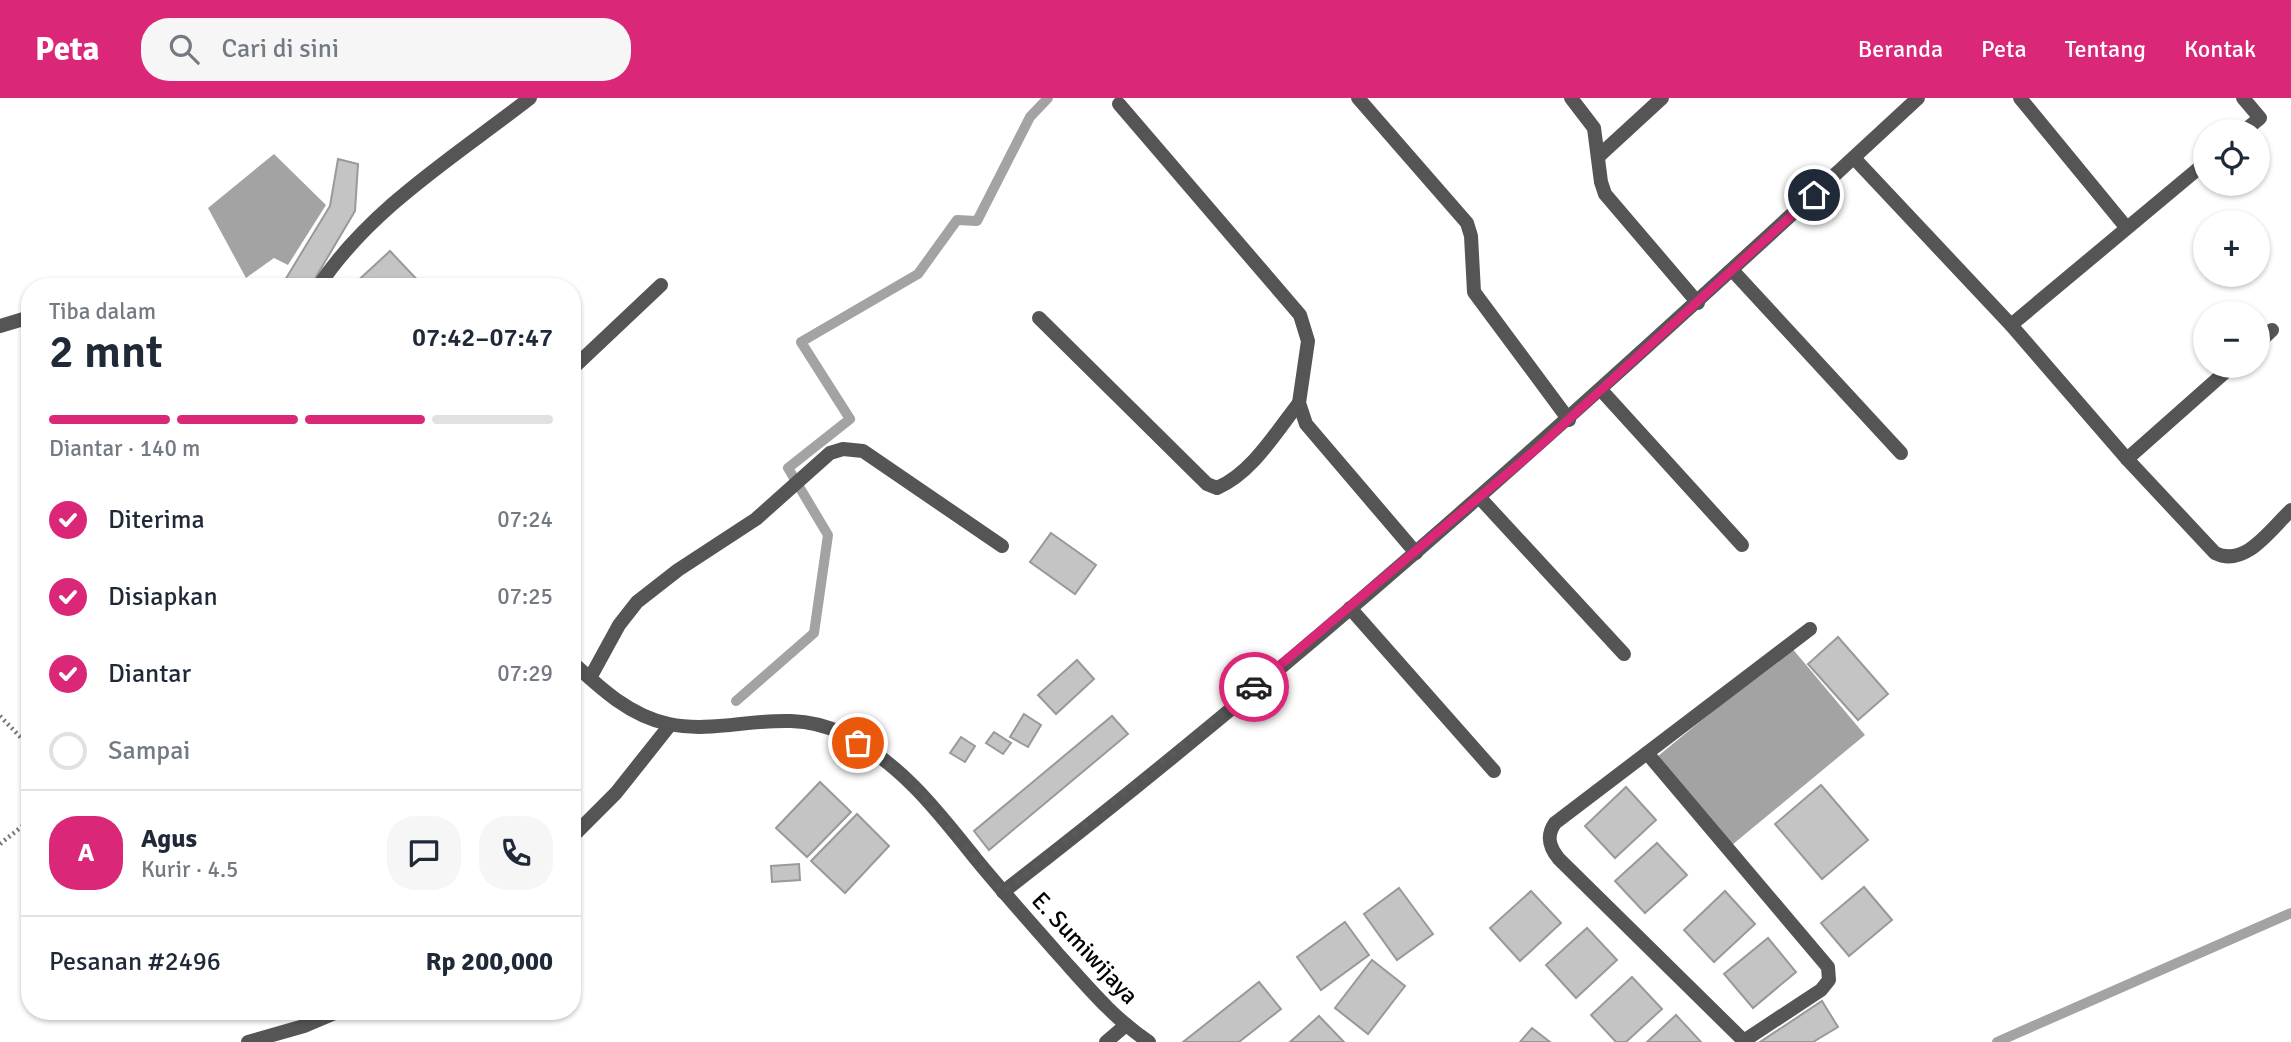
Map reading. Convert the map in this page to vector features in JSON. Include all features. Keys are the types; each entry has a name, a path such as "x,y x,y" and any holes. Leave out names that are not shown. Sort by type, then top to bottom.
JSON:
{"street":[{"path":"324,278 342,253 375,220 530,98"},
{"path":"1358,98 1467,223 1472,236 1474,292 1569,420"},
{"path":"1571,98 1594,128 1605,194 1698,303"},
{"path":"1600,155 1662,98"},
{"path":"1003,892 1480,498 1602,391 1918,98"},
{"path":"2020,98 2126,227"},
{"path":"2243,98 2259,119"},
{"path":"1119,104 1300,315 1308,341 1299,402 1306,424 1416,553"},
{"path":"1854,158 2011,325 2127,459 2215,553 2226,558 2243,555 2291,510"},
{"path":"2011,325 2193,173"},
{"path":"1733,271 1901,453"},
{"path":"581,361 661,285"},
{"path":"1039,318 1208,484 1217,488 1231,482 1245,469 1299,402"},
{"path":"0,326 21,320"},
{"path":"2127,459 2218,378"},
{"path":"1602,391 1742,545"},
{"path":"590,678 619,625 637,602 678,570 756,519 830,453 844,449 863,451 1002,547"},
{"path":"1480,498 1624,654"},
{"path":"1350,608 1494,771"},
{"path":"1647,753 1828,967 1829,980 1821,990 1742,1041 1559,859 1550,847 1549,835 1555,822 1810,629"},
{"name":"E. Sumiwijaya","path":"581,670 630,709 670,724 814,722 842,733 890,764 911,782 1003,892 1114,1017 1149,1042"},
{"path":"581,828 616,793 670,724"},
{"path":"247,1042 319,1020"},
{"path":"1106,1042 1126,1025"}],"path":[{"path":"0,716 21,738"},
{"path":"0,844 21,827"}],"shaded area":[{"path":"274,154 326,205 288,265 274,258 246,278 208,208"},
{"path":"1791,647 1865,735 1732,845 1658,756"}],"building":[{"path":"338,159 358,164 355,211 315,278 286,278 330,206"},
{"path":"390,251 416,278 361,278"},
{"path":"1051,533 1096,565 1075,594 1030,562"},
{"path":"1838,637 1888,694 1858,720 1808,664"},
{"path":"1077,660 1094,679 1056,714 1038,695"},
{"path":"1024,714 1041,725 1028,747 1010,737"},
{"path":"1112,716 1128,734 989,850 974,831"},
{"path":"994,732 1011,743 1003,754 986,743"},
{"path":"961,737 975,746 965,762 950,753"},
{"path":"820,782 851,812 807,857 776,828"},
{"path":"1821,785 1868,840 1822,879 1775,824"},
{"path":"1626,787 1656,820 1615,858 1585,826"},
{"path":"857,814 889,846 845,893 811,861"},
{"path":"1657,843 1687,875 1645,913 1615,881"},
{"path":"799,864 800,880 772,882 771,866"},
{"path":"1864,887 1892,920 1849,956 1821,923"},
{"path":"1399,888 1433,934 1397,960 1364,914"},
{"path":"1531,891 1561,923 1520,961 1490,928"},
{"path":"1725,891 1755,924 1714,962 1684,930"},
{"path":"1345,922 1369,955 1321,990 1297,957"},
{"path":"1587,928 1617,960 1576,998 1546,965"},
{"path":"1768,938 1796,972 1753,1008 1724,974"},
{"path":"1372,960 1405,986 1368,1034 1335,1008"},
{"path":"1632,977 1662,1009 1626,1042 1616,1042 1591,1015"},
{"path":"1259,982 1281,1009 1239,1042 1183,1042"},
{"path":"1822,1001 1838,1027 1813,1042 1760,1042"},
{"path":"1676,1015 1701,1042 1647,1042"},
{"path":"1319,1016 1344,1042 1290,1042"},
{"path":"1532,1028 1550,1042 1520,1042"}],"waterway":[{"path":"736,701 814,633 828,535 788,468 850,419 801,342 918,274 957,220 977,221 1030,117 1048,98"},
{"path":"1997,1042 2291,913"}],"way so far":[{"path":"858,743 911,782 1003,892 1254,687"}],"route":[{"path":"1254,687 1534,451 1814,195"}]}
